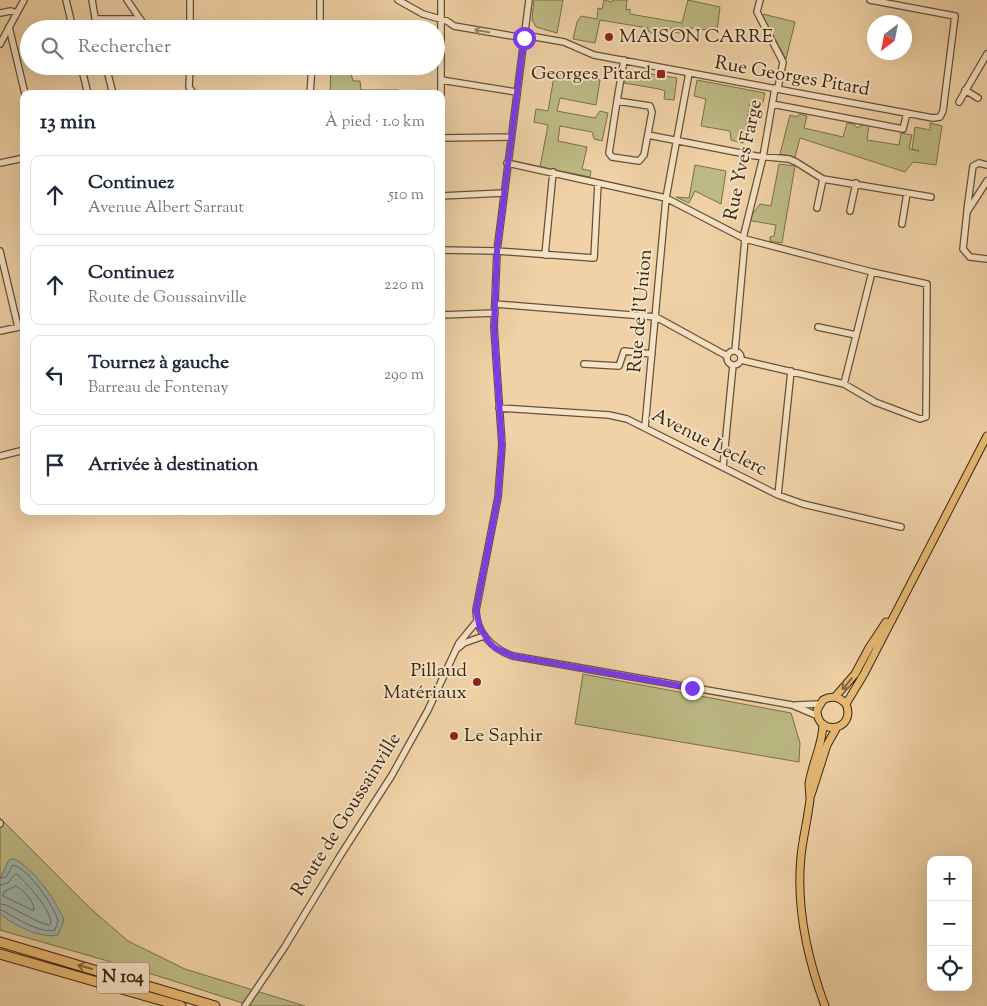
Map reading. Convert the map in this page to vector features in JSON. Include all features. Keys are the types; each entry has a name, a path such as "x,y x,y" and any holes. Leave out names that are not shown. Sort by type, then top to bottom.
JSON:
{"highway":[{"name":"N 104","path":"0,942 215,1006"},
{"name":"N 104","path":"0,954 181,1006"}],"main road":[{"path":"846,704 864,674 987,436"},
{"path":"835,697 855,674 910,583"},
{"path":"825,1006 810,960 801,902 801,856 810,797 827,745 837,727 846,720 848,712 846,704 841,699 835,697 826,698 819,704 818,716 823,724 829,728 837,727"},
{"path":"810,797 809,786 813,762 822,738 823,724"}],"street":[{"path":"0,44 24,0"},
{"path":"66,0 71,20"},
{"path":"92,0 96,19 140,19"},
{"path":"127,0 140,19"},
{"path":"190,0 190,20"},
{"path":"320,0 320,20"},
{"name":"Rue Georges Pitard","path":"398,0 424,14 441,19"},
{"path":"441,0 441,19"},
{"path":"529,0 510,136 497,251 494,313 502,446 498,497 477,602 477,621 484,636 495,648 505,654 523,659 792,706 818,716"},
{"name":"Rue Yves Farge","path":"735,351 744,239 763,157 772,104 783,62 758,12 760,0"},
{"name":"Rue Georges Pitard","path":"445,21 454,26 564,42 589,54 933,118 940,117 955,16 870,0"},
{"path":"0,13 16,13"},
{"path":"9,27 20,73"},
{"path":"959,102 987,54"},
{"path":"617,101 650,106 652,112 648,135 644,155 639,161 612,157 609,153 617,101 624,60"},
{"name":"Rue de l'Union","path":"645,427 666,198 689,73"},
{"path":"20,75 24,90"},
{"path":"84,75 87,90"},
{"path":"108,75 112,90"},
{"path":"190,75 189,87 191,90"},
{"path":"310,90 311,75"},
{"path":"441,75 441,90"},
{"path":"441,80 516,92"},
{"path":"965,90 978,98"},
{"path":"772,104 903,129 907,113"},
{"path":"648,135 763,157 789,159 823,179 931,197"},
{"path":"445,138 510,136"},
{"path":"0,163 20,159"},
{"path":"507,163 666,198 744,239 927,284 926,417 920,419 876,402 844,384 741,360"},
{"path":"987,165 979,163 973,166 963,249 970,258 987,259"},
{"path":"545,255 553,172"},
{"path":"817,208 823,179"},
{"path":"967,212 987,181"},
{"path":"445,250 497,251 594,258 598,183"},
{"path":"850,211 856,183"},
{"path":"445,196 503,193"},
{"path":"902,224 907,193"},
{"path":"0,251 20,322"},
{"path":"844,384 872,272"},
{"path":"495,304 656,317 727,356"},
{"path":"445,315 494,313"},
{"path":"0,331 20,326"},
{"path":"818,327 856,335"},
{"path":"584,364 619,366 624,351 652,354"},
{"path":"733,365 727,361 729,352 735,351 740,355 741,360"},
{"path":"733,365 741,360"},
{"path":"723,468 733,365"},
{"path":"778,495 791,372"},
{"name":"Avenue Leclerc","path":"500,408 609,415 627,419 778,495 803,504 901,526"},
{"path":"0,456 20,451"},
{"name":"Route de Goussainville","path":"245,1006 392,775 428,710 461,638 477,621"},
{"path":"456,651 464,644 484,636"},
{"path":"792,706 819,704"}],"shaded area":[{"path":"534,0 563,0 557,33 536,27 532,20"},
{"path":"604,0 612,2 613,0 627,0 626,10 630,9 630,14 682,23 688,0 720,7 717,31 690,28 689,31 679,33 664,30 659,36 648,31 648,28 600,20 595,43 573,39 577,22 581,16 597,19 598,8 602,9"},
{"path":"763,14 795,22 786,59 763,17"},
{"path":"626,70 677,78 674,100 664,99 665,91 624,83"},
{"path":"555,71 600,80 596,105 560,98 557,111 595,118 600,111 608,113 602,141 594,139 592,132 560,126 558,141 587,147 582,169 591,171 590,177 540,167 548,125 534,122 536,109 548,111"},
{"path":"331,75 351,75 353,81 360,81 361,90 330,90"},
{"path":"697,80 765,93 762,106 750,104 743,143 731,140 730,131 701,126 706,99 694,96"},
{"path":"799,114 807,116 804,128 843,137 847,123 854,124 857,128 864,124 869,125 867,140 899,145 901,133 912,135 909,149 919,151 912,149 915,127 930,130 930,123 942,126 936,165 913,162 905,172 800,138 795,157 780,154 790,115 797,117"},
{"path":"779,164 795,166 782,243 770,241 770,237 774,236 776,225 752,221 751,219 760,204 771,206"},
{"path":"695,165 726,171 721,204 695,191 689,203 676,197 689,198"},
{"path":"583,674 791,713 800,743 799,762 575,724"},
{"path":"0,818 91,909 128,941 185,969 305,1006 252,1006 139,970 0,930 0,914 12,921 14,859 9,860 0,879"}],"water":[{"path":"14,859 37,877 55,903 64,920 58,935 51,936 35,933 20,927 0,914 0,879 9,860"}],"place":[{"name":"MAISON CARRE","path":"609,37"},
{"name":"Georges Pitard","path":"661,74"},
{"name":"Pillaud Matériaux","path":"477,682"},
{"name":"Le Saphir","path":"454,736"}],"route":[{"path":"524,38 514,103 497,251 494,327 502,446 498,497 477,602 477,621 489,642 505,654 523,659 692,688"}]}
